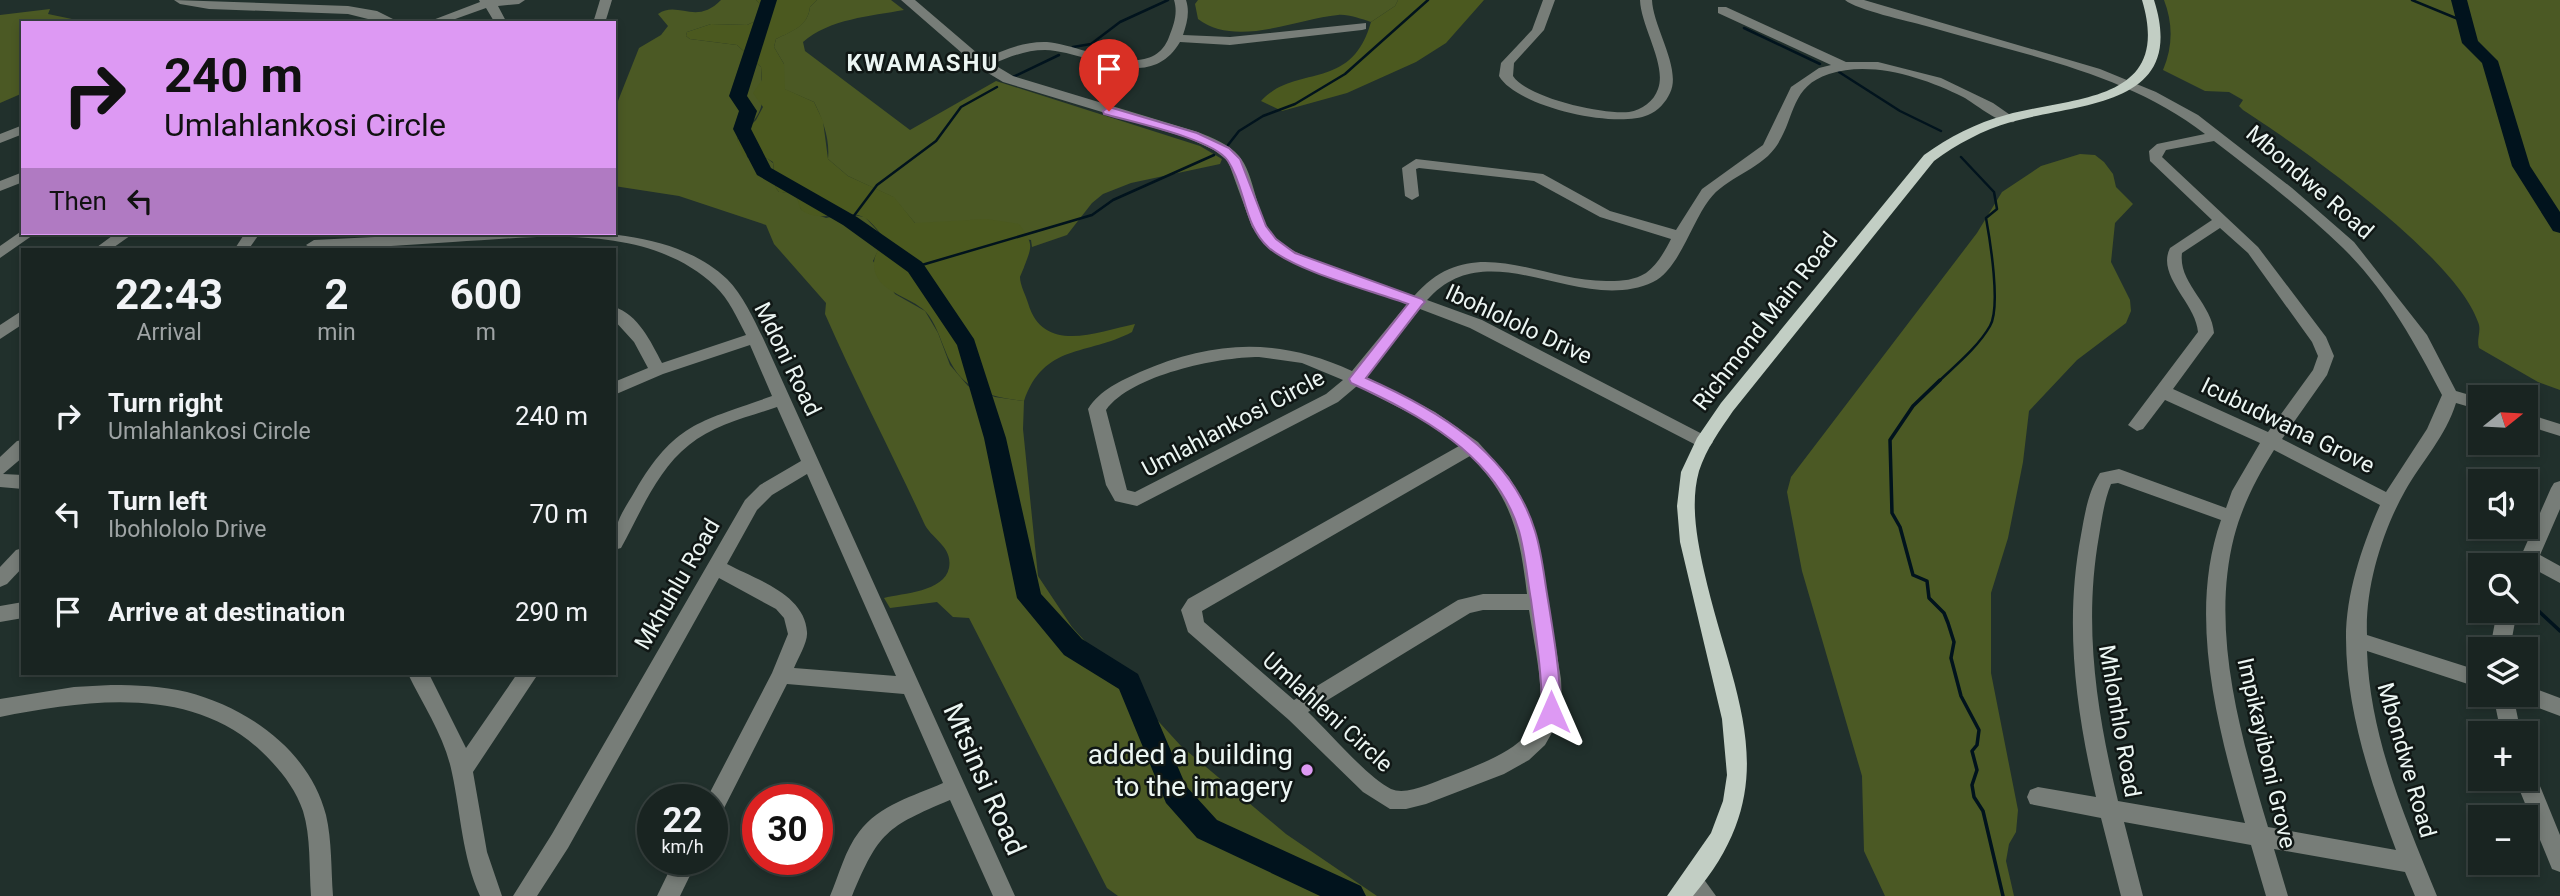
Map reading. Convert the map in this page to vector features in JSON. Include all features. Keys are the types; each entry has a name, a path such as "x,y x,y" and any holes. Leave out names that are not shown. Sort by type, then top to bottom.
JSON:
{"main road":[{"path":"2129,85 2147,68 2156,45 2156,31 2148,0"},
{"name":"Richmond Main Road","path":"1692,891 1726,825 1737,781 1731,719 1697,583 1687,521 1688,479 1704,442 1727,407 1929,158 1974,131 2009,118 2112,94 2129,85"}],"street":[{"path":"180,0 242,8 355,10 391,21"},
{"path":"436,21 487,2 519,0"},
{"path":"600,21 606,0"},
{"name":"Ibohlololo Drive","path":"907,0 999,75 1193,135 1219,147 1234,159 1259,227 1278,248 1290,256 1488,330 1704,442"},
{"path":"983,64 1015,50 1047,46 1068,49 1108,64 1135,64 1161,56 1176,38 1183,9 1180,0"},
{"path":"1549,0 1538,31 1507,62 1504,70 1507,79 1513,86 1533,96 1589,113 1614,116 1645,111 1660,99 1665,89 1666,74 1645,14 1646,0"},
{"name":"Mbondwe Road","path":"1851,0 2084,68 2129,85 2185,112 2219,136 2322,220 2358,255 2430,352 2450,395 2437,427 2391,502 2361,576 2355,639 2358,683 2365,717 2386,792 2426,896"},
{"path":"487,2 500,21"},
{"path":"1722,10 1843,66 1891,68 1924,76 2009,118"},
{"path":"1176,38 1230,41 1362,26"},
{"name":"Umlahlankosi Circle","path":"1356,379 1302,358 1249,352 1209,355 1160,370 1105,397 1099,404 1097,417 1115,485 1121,496 1127,499 1143,497 1320,406 1356,379 1417,302 1438,280 1448,274 1471,267 1515,269 1602,286 1636,283 1658,271 1705,194 1767,149 1801,84 1813,76 1843,66"},
{"path":"0,139 21,130"},
{"name":"Impikayiboni Grove","path":"2219,136 2162,147 2154,154 2161,165 2223,219 2278,280 2320,341 2326,356 2321,371 2250,475 2231,517 2218,578 2217,637 2229,718 2277,896"},
{"path":"1412,196 1409,171 1416,163 1514,172 1544,180 1605,214 1678,236"},
{"path":"0,187 21,177"},
{"path":"2137,425 2203,340 2207,328 2177,271 2174,255 2179,247 2223,219"},
{"path":"0,253 24,235"},
{"path":"103,248 123,235"},
{"name":"Mdoni Road","path":"316,243 601,235 657,247 680,256 717,279 731,296 755,338 911,686"},
{"path":"616,314 645,345 657,370"},
{"path":"0,334 21,319"},
{"path":"616,388 657,370 755,338"},
{"name":"Umlahleni Circle","path":"1356,379 1433,419 1472,447 1502,479 1521,515 1532,550 1551,673 1551,712 1545,728 1534,743 1516,759 1501,767 1407,799 1388,798 1195,626 1191,610 1195,605 1472,447"},
{"name":"Icubudwana Grove","path":"2163,393 2273,442 2391,502"},
{"path":"2450,395 2468,400"},
{"path":"616,540 680,442 701,430 782,399"},
{"path":"2538,423 2560,430"},
{"path":"0,468 21,448"},
{"name":"Mkhuhlu Road","path":"524,896 560,841 715,566 757,498 812,463"},
{"name":"Mhlonhlo Road","path":"2132,896 2110,809 2085,689 2080,629 2085,551 2103,482 2109,477 2124,477 2231,517"},
{"path":"0,480 21,482"},
{"path":"2532,553 2559,492"},
{"path":"0,579 21,557"},
{"path":"715,566 783,604 793,614 797,634 781,675 725,784"},
{"path":"2538,567 2560,575"},
{"path":"1293,711 1465,606 1483,602 1538,602"},
{"path":"0,614 21,610"},
{"path":"2355,639 2468,676"},
{"path":"419,675 453,743 462,771 478,858 491,896"},
{"path":"462,771 527,675"},
{"path":"781,675 911,686"},
{"name":"Mtsinsi Road","path":"911,686 1004,896"},
{"path":"0,708 104,692 147,694 187,700 220,710 239,721 265,738 292,769 315,814 322,896"},
{"path":"2538,699 2560,707"},
{"path":"841,896 865,841 876,828 956,787"},
{"path":"2531,791 2560,862"},
{"path":"2038,797 2413,863"},
{"path":"668,896 679,875"}],"green space":[{"path":"721,0 756,0 769,12 747,25 711,24 687,32 686,36 690,39 737,45 761,67 761,107 754,121 737,139 748,158 768,159 773,163 776,188 779,192 794,195 801,209 826,218 846,214 865,217 884,238 873,261 895,294 925,311 938,333 950,365 968,386 995,397 1024,401 1023,429 1038,576 1072,627 1181,746 1286,834 1377,896 1118,896 1107,888 969,618 953,617 937,602 890,608 884,598 931,587 946,576 949,568 948,554 924,523 825,314 826,303 774,244 766,225 679,196 616,186 616,106 639,48 661,35 668,26 658,14 665,10 695,12 712,7"},
{"path":"756,0 817,0 810,7 803,23 776,39 774,47 784,64 785,89 814,102 823,121 828,159 848,176 894,197 915,223 987,219 1019,224 1030,244 1020,277 1021,283 1035,319 1046,329 1058,335 1073,336 1135,324 1132,332 1055,360 1043,369 1033,382 1024,401 997,397 966,382 951,363 935,325 926,312 879,280 875,273 874,260 884,238 873,225 859,215 821,216 806,213 796,197 779,192 776,188 773,162 743,155 737,139 756,120 763,107 753,93 762,80 761,67 737,45 690,39 686,36 687,32 711,24 747,25 768,15 769,12"},
{"path":"817,0 891,0 904,10 838,23 813,34 803,42 805,51 910,130 996,81 1200,146 1222,159 1220,164 1131,183 1103,194 1092,203 1067,235 1032,247 1031,240 915,223 893,197 848,176 828,159 825,130 814,102 784,89 784,64 774,47 776,39 803,23 810,7"},
{"path":"1198,0 1398,0 1395,6 1371,22 1338,15 1248,32 1213,27 1198,19 1195,4"},
{"path":"1398,0 1484,0 1446,43 1416,62 1347,93 1282,111 1261,101 1275,90 1337,68 1350,59 1362,44 1371,22 1395,6"},
{"path":"2164,0 2560,0 2560,390 2538,382 2479,348 2478,322 2464,296 2440,267 2410,236 2374,206 2302,150 2243,110 2239,106 2243,100 2229,92 2205,91 2163,70 2171,35"},
{"path":"50,9 48,14 81,21 21,21 21,94 0,103 0,15"},
{"path":"2080,154 2095,155 2104,162 2113,174 2116,187 2133,204 2115,223 2111,262 2130,300 2131,311 2126,323 2077,360 2029,411 2023,462 2008,538 1991,593 1991,673 2018,810 2016,832 2009,844 2006,861 2014,896 1885,896 1864,851 1862,776 1802,571 1787,492 1791,477 1977,233 2002,192 2041,166"}],"waterway":[{"path":"769,0 738,96 748,111 742,129 764,171 850,221 915,267 967,344 995,438 1029,598 1073,647 1129,682 1176,794 1207,829 1351,896"},
{"path":"1073,47 1091,44 1120,22 1168,0"},
{"path":"1228,145 1239,131 1263,116 1295,104 1345,74 1428,0"},
{"path":"2412,0 2463,21 2466,27"},
{"path":"2459,0 2470,43 2490,61 2521,166 2560,227"},
{"path":"1744,28 1820,64"},
{"path":"1013,77 1059,55"},
{"path":"1839,72 1900,111 1941,131"},
{"path":"850,221 877,185 936,141 961,107 997,87"},
{"path":"915,267 1092,215 1113,200 1214,155"},
{"path":"1938,382 1985,334 1990,326 1995,304 1994,273 1986,218 1997,209 1994,192 1961,157"},
{"path":"1940,380 1913,406 1890,440 1892,513 1900,527 1913,575 1927,581 1929,598 1944,613 1954,642 1951,658 1961,696 1979,730 1977,745 1972,751 1977,770 1972,785 1974,797 1983,811 2003,896"},
{"path":"2538,610 2560,631"}],"place":[{"name":"added a building to the imagery","path":"1307,770"}],"district":[{"name":"KWAMASHU","path":"923,63"}],"route":[{"path":"1109,111 1193,135 1225,150 1234,159 1243,179 1259,227 1278,248 1290,256 1417,302 1356,379 1395,397 1447,427 1472,447 1502,479 1517,505 1532,550 1551,673 1551,712"}]}
